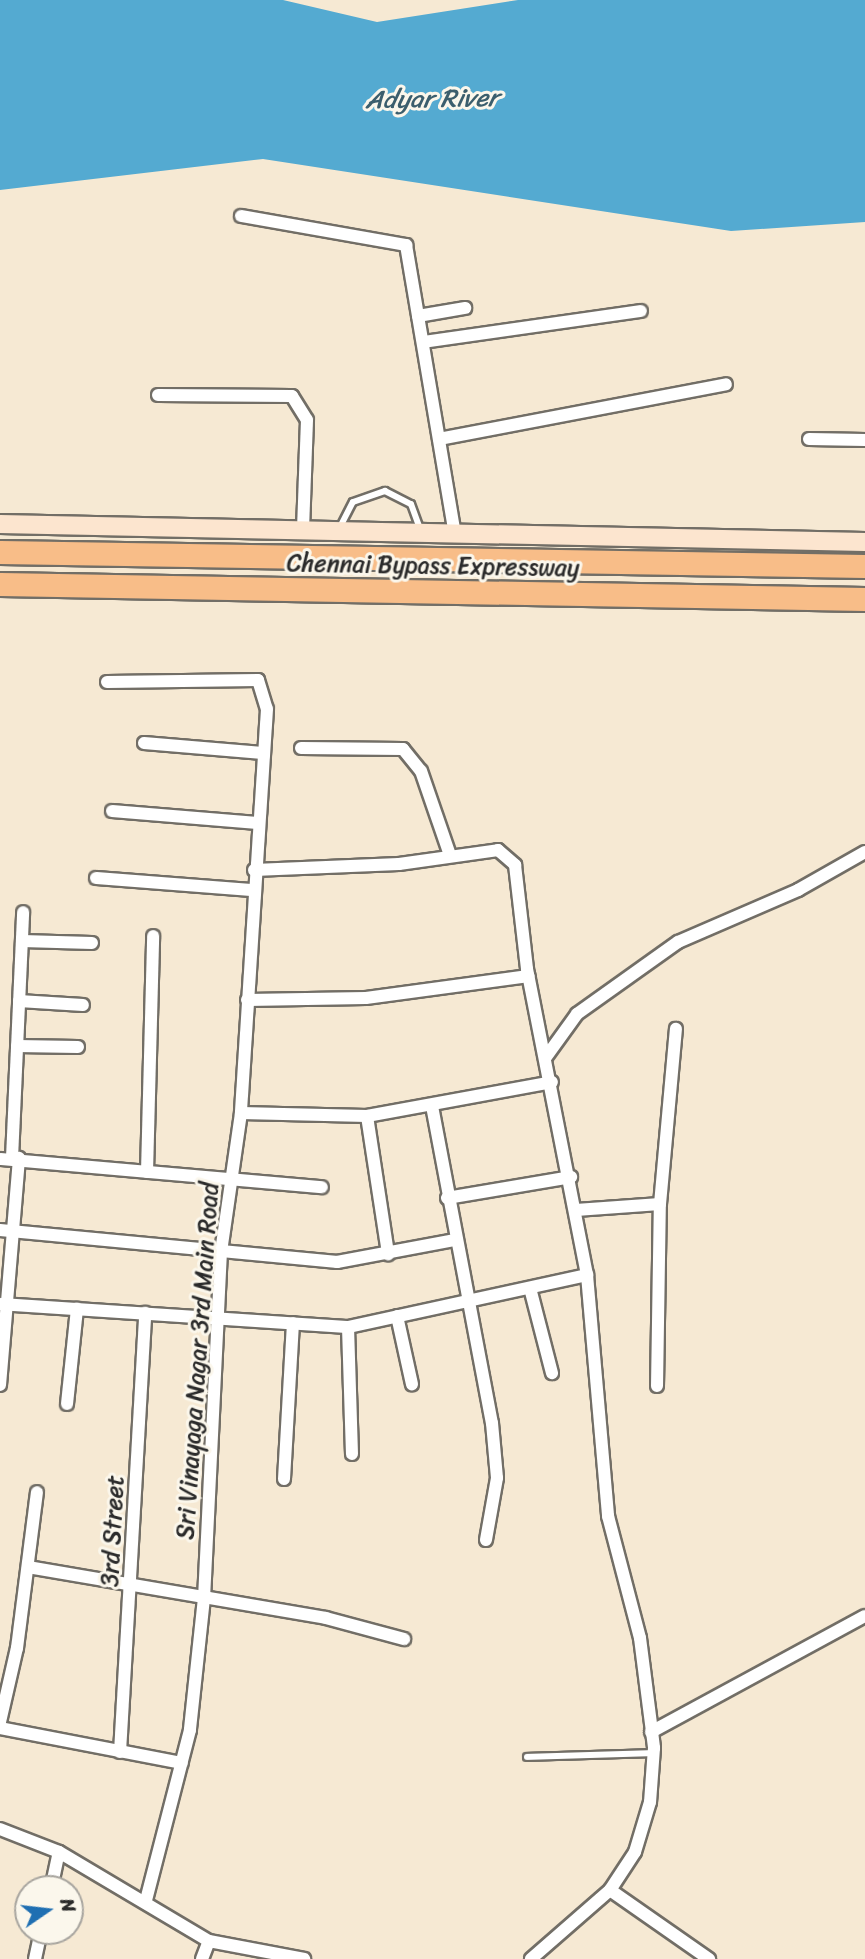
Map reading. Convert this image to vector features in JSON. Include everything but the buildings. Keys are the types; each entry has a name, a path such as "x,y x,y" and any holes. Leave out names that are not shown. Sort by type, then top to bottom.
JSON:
{"highway":[{"name":"Chennai Bypass Expressway","path":"0,552 865,566"},
{"name":"Chennai Bypass Expressway","path":"0,584 865,599"}],"street":[{"path":"240,216 406,245 455,535"},
{"path":"418,316 464,308"},
{"path":"423,342 641,311"},
{"path":"439,439 726,384"},
{"path":"158,394 292,396 307,420 303,531"},
{"path":"809,439 865,440"},
{"path":"0,524 865,542"},
{"name":"Sri Vinayaga Nagar 3rd Main Road","path":"107,682 258,680 267,693 252,890 241,1113 229,1181 221,1251 204,1598 183,1763 146,1900"},
{"path":"145,743 264,753"},
{"path":"301,748 403,749 421,771 450,855"},
{"path":"112,811 258,822"},
{"path":"254,870 498,850 515,865 529,976 571,1177 587,1275 608,1516 640,1638 653,1753 650,1802 635,1852 610,1891 531,1959"},
{"path":"546,1057 577,1014 678,942 798,890 865,852"},
{"path":"96,878 252,890"},
{"path":"0,1385 5,1305 15,1231 10,1159 23,912"},
{"path":"147,1172 153,936"},
{"path":"22,941 92,943"},
{"path":"247,1000 366,998 529,976"},
{"path":"19,1000 83,1005"},
{"path":"657,1386 660,1204 676,1029"},
{"path":"17,1046 78,1047"},
{"path":"241,1113 367,1116 552,1082"},
{"path":"432,1106 465,1303 492,1423 497,1478 486,1540"},
{"path":"367,1116 388,1254"},
{"path":"10,1159 229,1181 323,1187"},
{"path":"447,1198 571,1177"},
{"path":"576,1210 660,1204"},
{"path":"0,1230 337,1262 454,1240"},
{"path":"5,1305 348,1327 587,1275"},
{"path":"530,1288 552,1373"},
{"path":"67,1404 77,1309"},
{"name":"3rd Street","path":"120,1752 132,1584 145,1313"},
{"path":"397,1316 412,1384"},
{"path":"285,1479 293,1323"},
{"path":"348,1327 352,1454"},
{"path":"0,1723 28,1567 37,1492"},
{"path":"28,1567 326,1618 404,1639"},
{"path":"652,1732 865,1616"},
{"path":"0,1728 183,1763"},
{"path":"0,1829 59,1852 146,1900 209,1941 260,1956 304,1959"},
{"path":"54,1875 59,1852"},
{"path":"610,1891 709,1959"},
{"path":"202,1959 209,1941"}],"lane":[{"path":"338,532 353,502 386,491 411,504 421,534"},
{"path":"527,1757 653,1753"}],"water":[{"name":"Adyar River","path":"0,0 283,0 377,22 518,0 865,0 865,222 731,231 263,159 0,190"}]}
